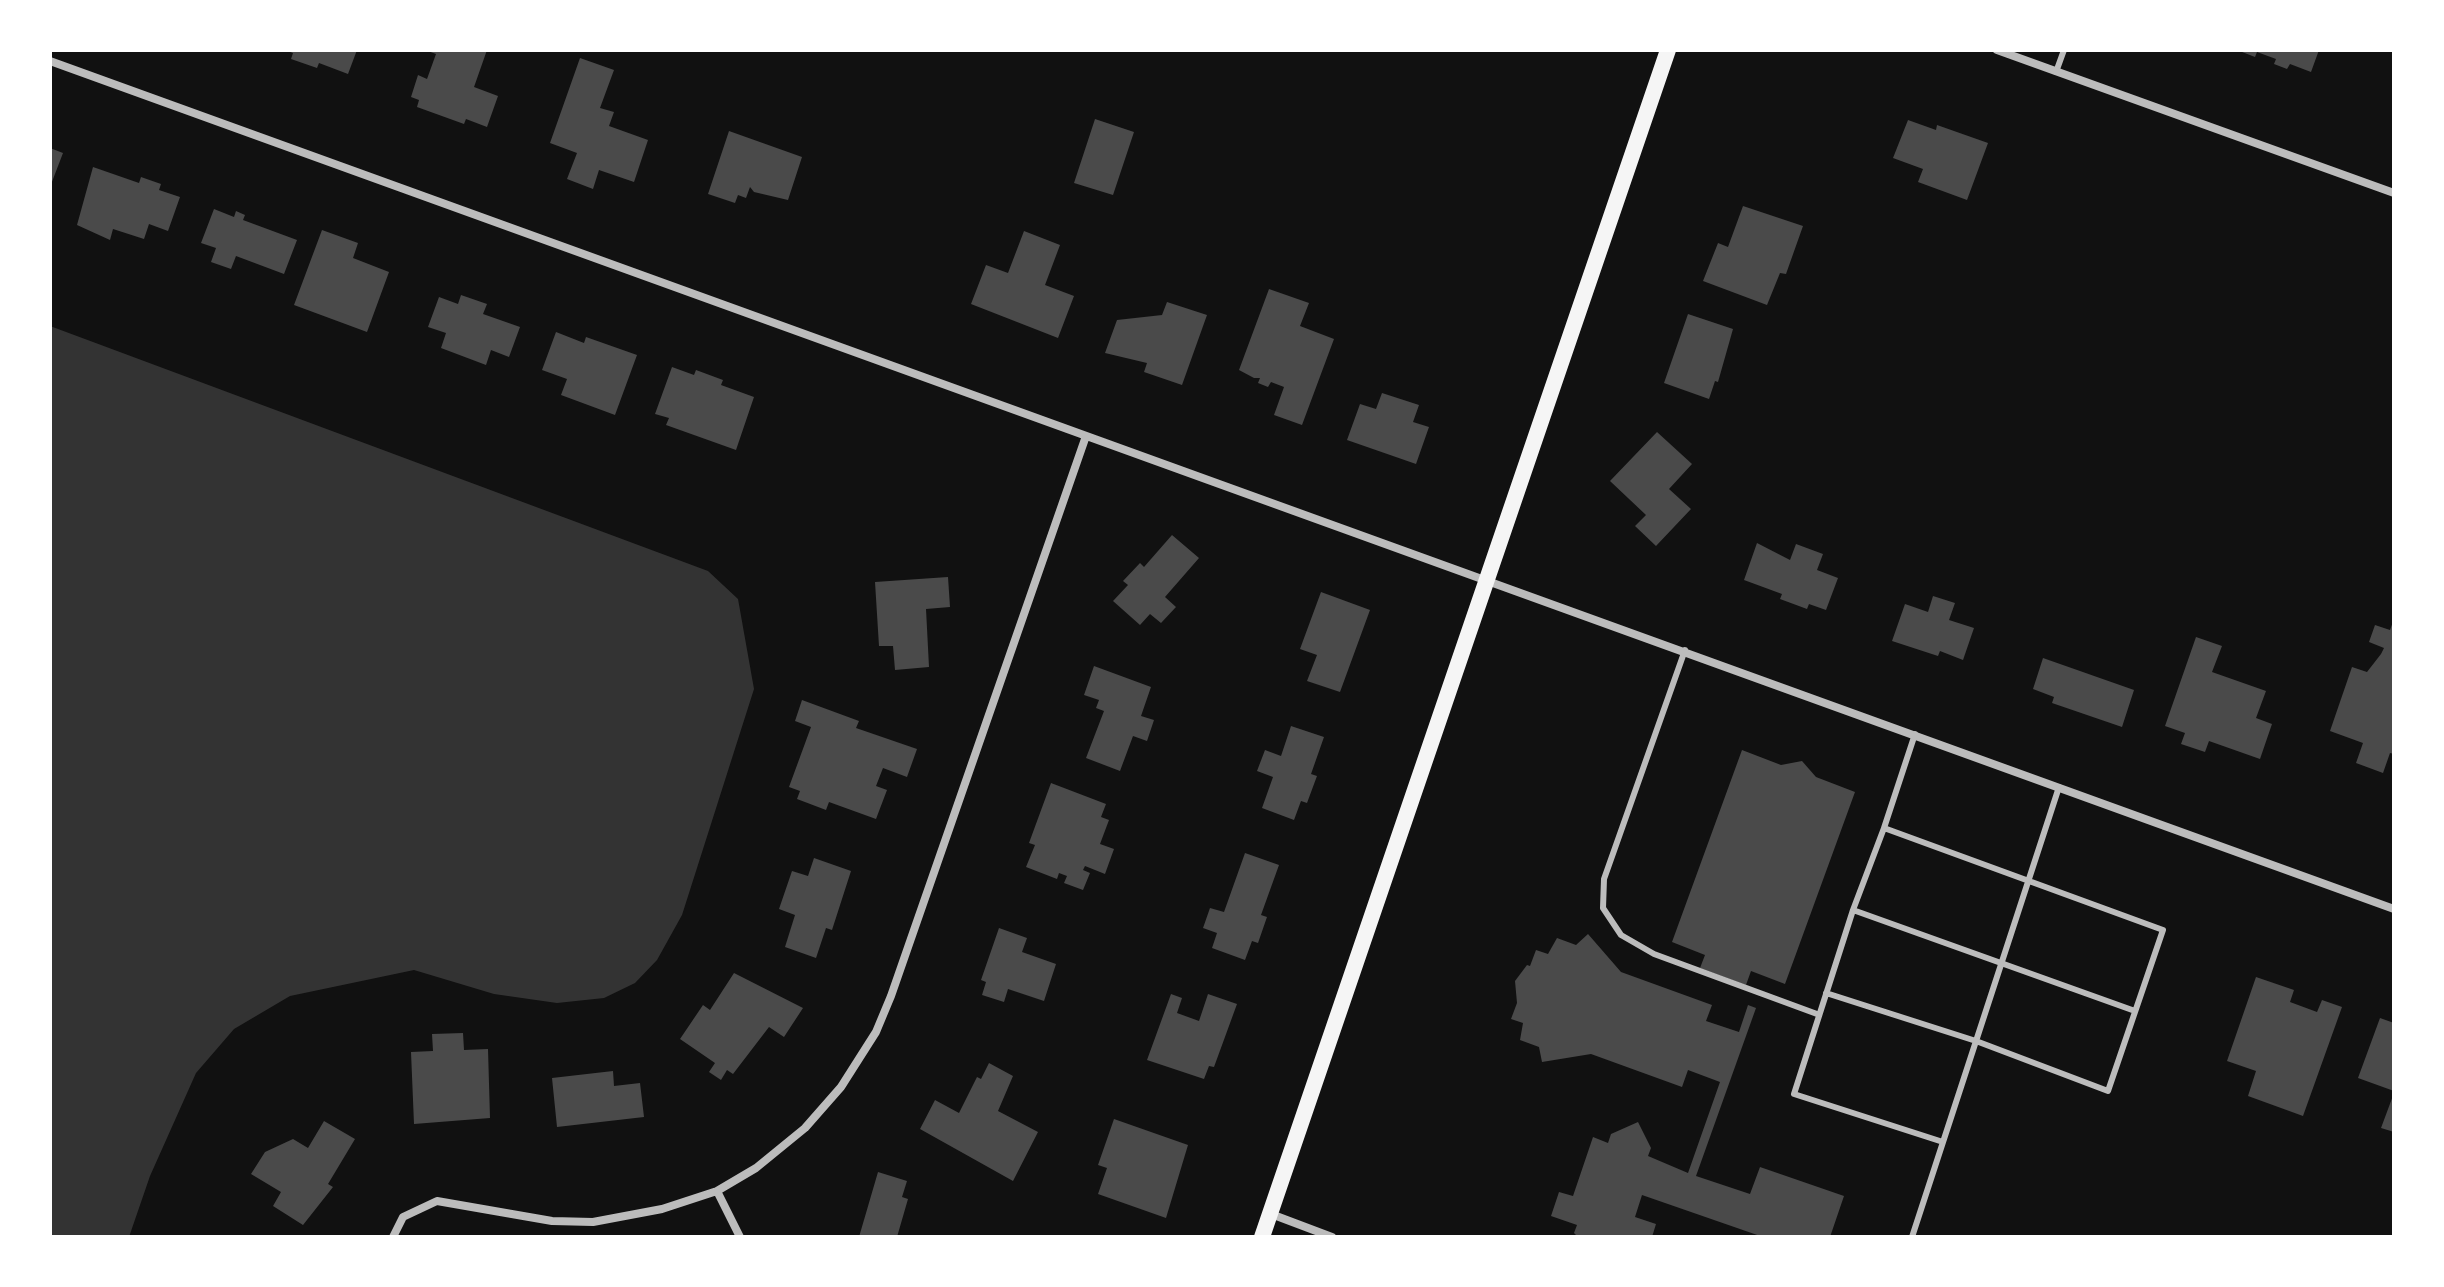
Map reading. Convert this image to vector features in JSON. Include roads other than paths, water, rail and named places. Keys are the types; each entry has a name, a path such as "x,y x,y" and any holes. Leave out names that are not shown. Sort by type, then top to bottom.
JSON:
{"main road":[{"path":"1262,1237 1668,50"}],"street":[{"path":"1997,50 2394,193"},
{"path":"50,61 1488,578 2394,909"},
{"path":"393,1237 403,1217 437,1201 552,1221 593,1222 662,1209 717,1191 756,1168 805,1128 841,1087 876,1032 916,929 1086,436"},
{"path":"717,1191 740,1237"},
{"path":"1270,1213 1332,1237"}],"lane":[{"path":"2056,72 2064,50"},
{"path":"1685,650 1604,879 1603,908 1621,935 1654,954 1817,1014"},
{"path":"1915,734 1817,1014 1794,1094 1943,1142"},
{"path":"1912,1237 2059,787"},
{"path":"1826,993 1976,1041 2108,1091 2163,930 2029,878 1884,828"},
{"path":"1853,910 2135,1011"}]}
